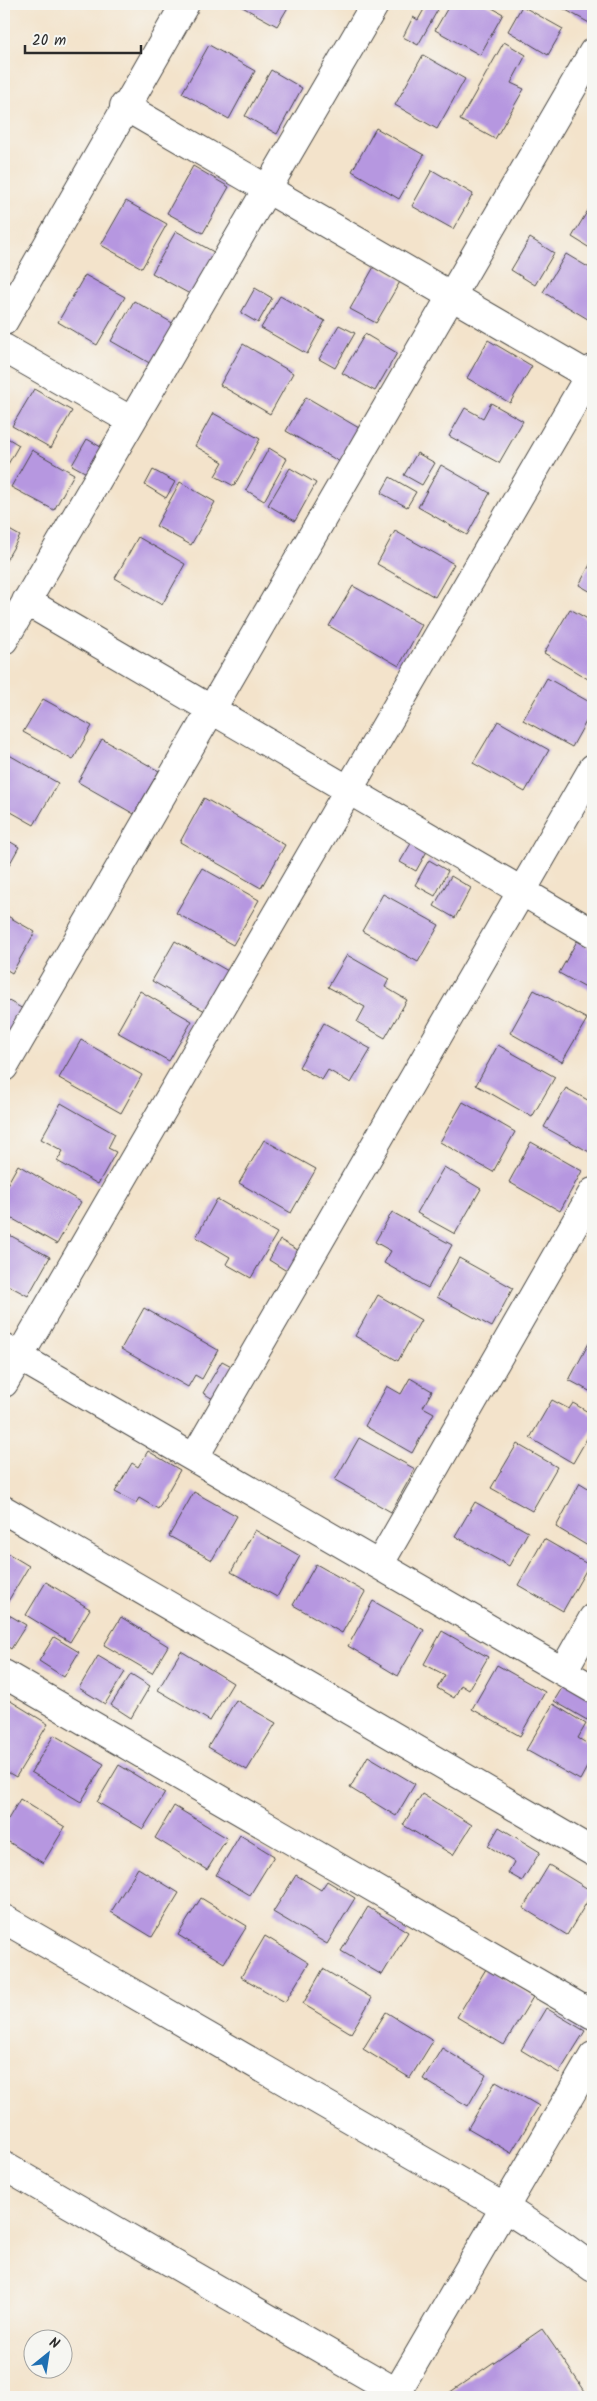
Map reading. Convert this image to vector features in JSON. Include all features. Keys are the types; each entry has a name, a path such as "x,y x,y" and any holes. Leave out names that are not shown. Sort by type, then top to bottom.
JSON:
{"street":[{"path":"4,321 124,106 184,4"},
{"path":"4,640 130,420 375,4"},
{"path":"4,1066 593,52"},
{"path":"4,1383 11,1353 348,790 592,374 452,296 124,106"},
{"path":"4,348 130,420"},
{"path":"26,602 593,933"},
{"path":"194,1458 593,768"},
{"path":"379,1565 593,1192"},
{"path":"11,1353 593,1689"},
{"path":"4,1510 593,1852"},
{"path":"563,1671 593,1618"},
{"path":"4,1674 593,2015"},
{"path":"4,1919 505,2208 593,2268"},
{"path":"4,2166 395,2395 593,2056"}],"building":[{"path":"237,4 290,4 277,26"},
{"path":"427,4 441,4 418,45 403,37 413,17 418,20"},
{"path":"450,4 485,4 503,14 480,55 435,30"},
{"path":"555,4 593,4 593,25"},
{"path":"522,6 563,29 548,55 508,31"},
{"path":"504,42 526,55 511,83 524,89 495,139 460,120"},
{"path":"209,45 255,71 229,119 182,93"},
{"path":"423,55 465,79 437,129 395,105"},
{"path":"271,70 302,88 277,134 245,116"},
{"path":"376,128 424,155 399,199 352,171"},
{"path":"193,166 229,187 203,233 167,213"},
{"path":"432,170 473,194 453,229 412,206"},
{"path":"126,201 167,224 142,268 101,245"},
{"path":"593,202 593,250 572,237"},
{"path":"176,231 221,256 197,298 152,273"},
{"path":"530,238 554,253 535,285 511,270"},
{"path":"566,254 593,270 593,318 591,321 543,292"},
{"path":"375,265 401,280 376,323 350,309"},
{"path":"85,275 125,297 97,345 58,322"},
{"path":"255,288 272,298 258,323 241,313"},
{"path":"280,296 325,321 307,354 261,328"},
{"path":"134,301 176,325 153,365 111,341"},
{"path":"339,325 355,333 335,368 319,359"},
{"path":"365,334 397,353 375,391 342,373"},
{"path":"488,340 532,366 510,403 467,378"},
{"path":"243,344 293,373 270,414 220,385"},
{"path":"34,389 72,411 51,448 12,426"},
{"path":"306,397 359,428 340,462 286,431"},
{"path":"491,403 523,421 499,463 449,436 465,408 483,418"},
{"path":"213,413 260,439 234,486 215,476 223,462 195,446"},
{"path":"4,436 19,445 4,471"},
{"path":"87,439 106,450 92,476 72,465"},
{"path":"269,448 287,459 264,501 246,490"},
{"path":"32,450 74,474 54,510 11,487"},
{"path":"417,453 435,463 422,485 404,475"},
{"path":"441,465 490,493 467,535 418,507"},
{"path":"290,468 316,483 295,521 268,505"},
{"path":"153,470 175,482 166,498 145,485"},
{"path":"390,477 416,492 407,507 381,493"},
{"path":"180,482 215,502 191,545 156,526"},
{"path":"4,527 20,536 4,564"},
{"path":"395,531 454,564 435,597 377,564"},
{"path":"138,537 185,564 162,605 115,578"},
{"path":"593,559 593,593 579,585"},
{"path":"353,586 422,625 399,666 329,626"},
{"path":"570,609 593,622 593,682 544,653"},
{"path":"547,678 593,704 593,709 572,747 523,720"},
{"path":"43,699 92,726 73,760 23,732"},
{"path":"498,721 549,750 525,792 473,763"},
{"path":"102,739 159,771 134,814 78,782"},
{"path":"4,752 58,783 34,825 4,808"},
{"path":"204,798 285,845 261,888 180,842"},
{"path":"416,835 431,844 416,871 400,862"},
{"path":"4,838 19,847 4,874"},
{"path":"429,860 448,871 435,896 415,885"},
{"path":"202,868 259,900 233,945 176,913"},
{"path":"451,876 471,888 455,918 434,906"},
{"path":"383,894 439,925 418,962 362,931"},
{"path":"4,914 35,932 12,973 4,968"},
{"path":"175,941 228,971 205,1011 152,981"},
{"path":"577,941 593,950 593,992 559,973"},
{"path":"347,955 389,979 385,987 407,1000 385,1038 357,1022 365,1007 328,987"},
{"path":"534,990 587,1019 562,1062 510,1033"},
{"path":"140,991 192,1021 169,1061 117,1032"},
{"path":"4,993 7,995 5,999 27,1011 13,1037 4,1032"},
{"path":"324,1023 371,1049 351,1083 328,1070 322,1080 299,1067"},
{"path":"81,1040 142,1075 121,1113 59,1078"},
{"path":"498,1045 555,1077 532,1117 476,1085"},
{"path":"566,1088 593,1103 593,1154 544,1127"},
{"path":"463,1102 515,1132 493,1172 440,1142"},
{"path":"61,1103 115,1134 108,1148 116,1152 98,1184 57,1161 63,1151 41,1139"},
{"path":"264,1140 316,1169 291,1213 239,1183"},
{"path":"531,1142 582,1171 560,1211 509,1182"},
{"path":"18,1165 81,1202 57,1244 4,1214 4,1190"},
{"path":"444,1167 481,1189 455,1234 417,1213"},
{"path":"217,1199 277,1233 251,1278 226,1264 230,1257 196,1237"},
{"path":"392,1212 452,1245 428,1288 384,1263 391,1251 375,1242"},
{"path":"4,1232 50,1257 28,1296 4,1283"},
{"path":"280,1240 305,1254 293,1275 269,1260"},
{"path":"459,1258 513,1288 492,1327 437,1297"},
{"path":"378,1295 421,1320 398,1361 355,1336"},
{"path":"144,1308 218,1350 202,1379 195,1375 188,1387 121,1349"},
{"path":"589,1343 593,1345 593,1393 569,1380"},
{"path":"222,1361 239,1370 220,1403 203,1393"},
{"path":"410,1378 432,1391 423,1407 434,1413 412,1453 365,1426 387,1386 401,1394"},
{"path":"552,1400 569,1409 573,1403 593,1415 593,1428 573,1463 530,1438"},
{"path":"359,1438 415,1469 391,1512 335,1480"},
{"path":"517,1444 557,1467 532,1511 491,1488"},
{"path":"148,1451 180,1470 158,1509 139,1498 136,1503 115,1492 132,1463 138,1467"},
{"path":"580,1483 593,1491 593,1549 556,1527"},
{"path":"194,1492 237,1516 212,1560 169,1536"},
{"path":"475,1502 528,1532 509,1566 455,1536"},
{"path":"255,1530 300,1556 277,1597 231,1572"},
{"path":"544,1539 589,1565 563,1611 518,1585"},
{"path":"4,1551 29,1566 4,1608"},
{"path":"316,1564 365,1592 342,1633 293,1605"},
{"path":"46,1582 90,1609 70,1642 26,1615"},
{"path":"373,1601 424,1630 398,1676 348,1646"},
{"path":"4,1612 26,1625 11,1649 4,1644"},
{"path":"121,1617 168,1646 152,1673 104,1645"},
{"path":"442,1631 488,1657 469,1690 461,1685 454,1698 437,1688 445,1675 424,1664"},
{"path":"54,1637 79,1652 64,1677 39,1661"},
{"path":"181,1651 233,1683 210,1721 158,1690"},
{"path":"98,1656 125,1672 105,1704 79,1688"},
{"path":"497,1665 545,1692 520,1736 472,1709"},
{"path":"131,1674 150,1686 131,1718 111,1705"},
{"path":"565,1683 593,1698 593,1709 587,1720 554,1701"},
{"path":"4,1697 48,1724 16,1777 4,1770"},
{"path":"236,1700 276,1723 247,1770 208,1747"},
{"path":"553,1704 586,1724 578,1738 593,1747 593,1756 580,1780 526,1750"},
{"path":"54,1735 104,1764 81,1802 31,1772"},
{"path":"368,1756 415,1784 396,1816 350,1788"},
{"path":"119,1765 165,1793 143,1829 97,1802"},
{"path":"422,1794 472,1825 453,1855 403,1825"},
{"path":"20,1799 65,1827 43,1863 4,1839 4,1826"},
{"path":"174,1806 227,1838 207,1870 155,1838"},
{"path":"499,1827 540,1852 522,1881 508,1873 514,1862 488,1846"},
{"path":"240,1835 274,1856 250,1895 216,1875"},
{"path":"549,1865 593,1892 567,1935 523,1908"},
{"path":"138,1868 179,1893 152,1937 111,1912"},
{"path":"296,1875 321,1890 327,1881 355,1898 327,1944 273,1912"},
{"path":"201,1898 247,1926 224,1963 178,1935"},
{"path":"368,1907 408,1932 382,1975 341,1951"},
{"path":"265,1936 309,1963 285,2002 241,1977"},
{"path":"323,1969 372,1998 351,2033 303,2004"},
{"path":"486,1969 533,1997 504,2045 457,2017"},
{"path":"546,2008 585,2031 559,2073 521,2050"},
{"path":"386,2012 433,2041 410,2078 363,2049"},
{"path":"442,2048 486,2075 468,2106 423,2079"},
{"path":"496,2081 539,2106 511,2153 468,2128"},
{"path":"542,2329 589,2397 443,2397"}]}
